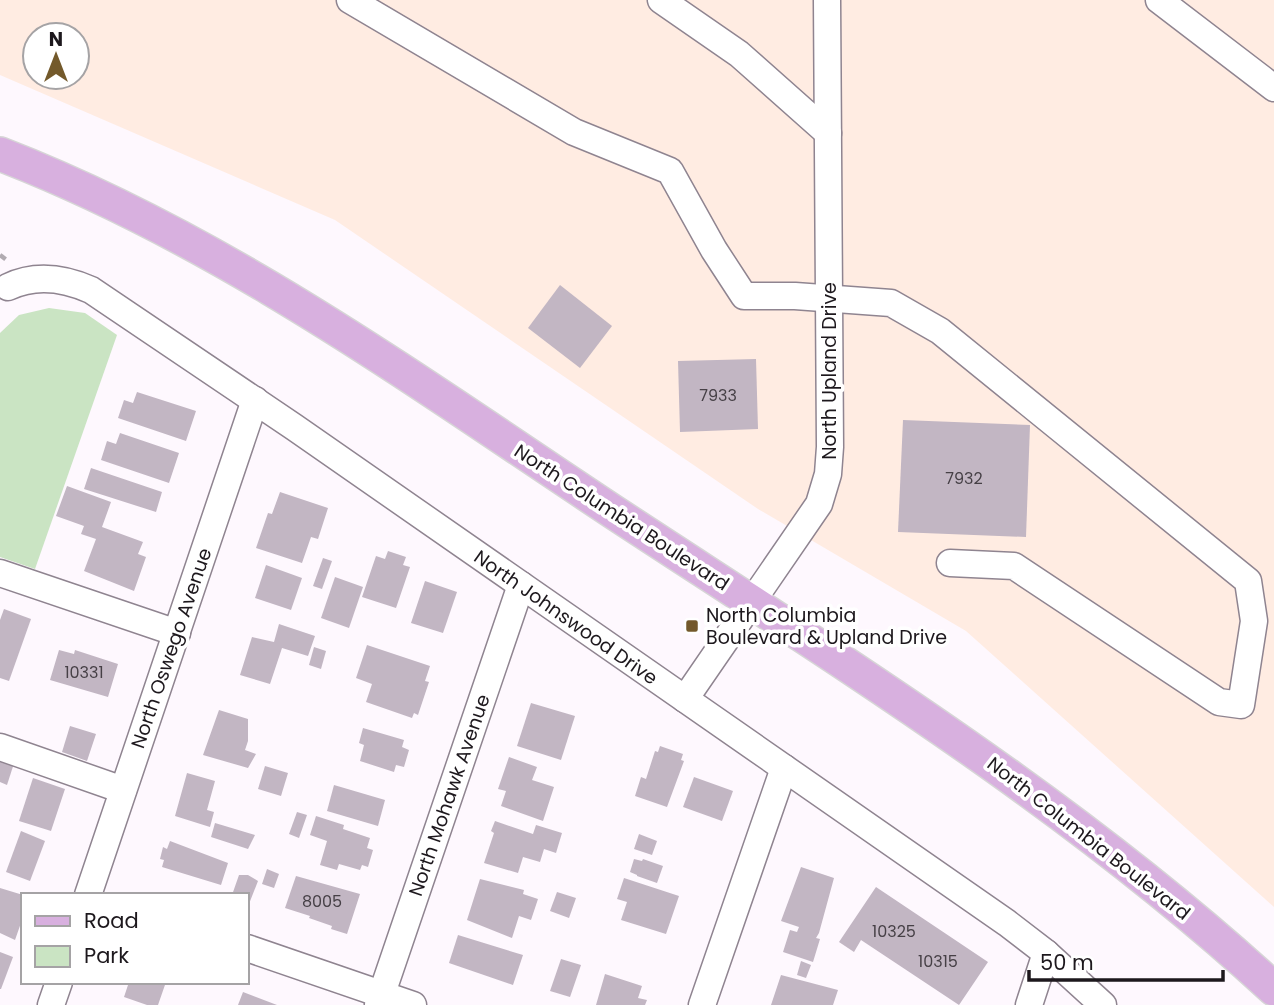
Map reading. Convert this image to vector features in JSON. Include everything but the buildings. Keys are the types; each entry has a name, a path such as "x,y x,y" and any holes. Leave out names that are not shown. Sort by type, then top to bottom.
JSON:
{"main road":[{"name":"North Columbia Boulevard","path":"0,154 54,175 158,226 306,309 956,737 1136,872 1274,989"}],"street":[{"path":"350,0 574,132 670,171 714,250 744,296 795,296 891,303 940,331 1248,581 1254,621 1241,705 1219,702 1014,566 950,562"},
{"path":"661,0 739,54 828,133"},
{"name":"North Upland Drive","path":"685,699 819,504 824,491 830,447 827,0"},
{"path":"1159,0 1274,88"},
{"name":"North Johnswood Drive","path":"3,291 19,282 44,278 78,284 91,290 255,400 1007,923 1046,953 1103,1005"},
{"name":"North Oswego Avenue","path":"90,893 255,400"},
{"path":"0,573 177,633"},
{"name":"North Mohawk Avenue","path":"380,1000 521,585"},
{"path":"0,747 123,790"},
{"path":"702,1005 783,768"},
{"path":"248,948 380,1000 413,1005"},
{"path":"1028,1005 1046,953"},
{"path":"51,1005 58,984"}],"shaded area":[{"path":"0,0 1274,0 1274,907 966,631 758,509 335,220 37,91 91,91 91,21 21,21 21,84 0,75"}],"green space":[{"path":"49,308 85,313 117,335 35,569 0,557 0,333 19,315"}],"place":[{"name":"North Columbia Boulevard & Upland Drive","path":"692,626"}]}
